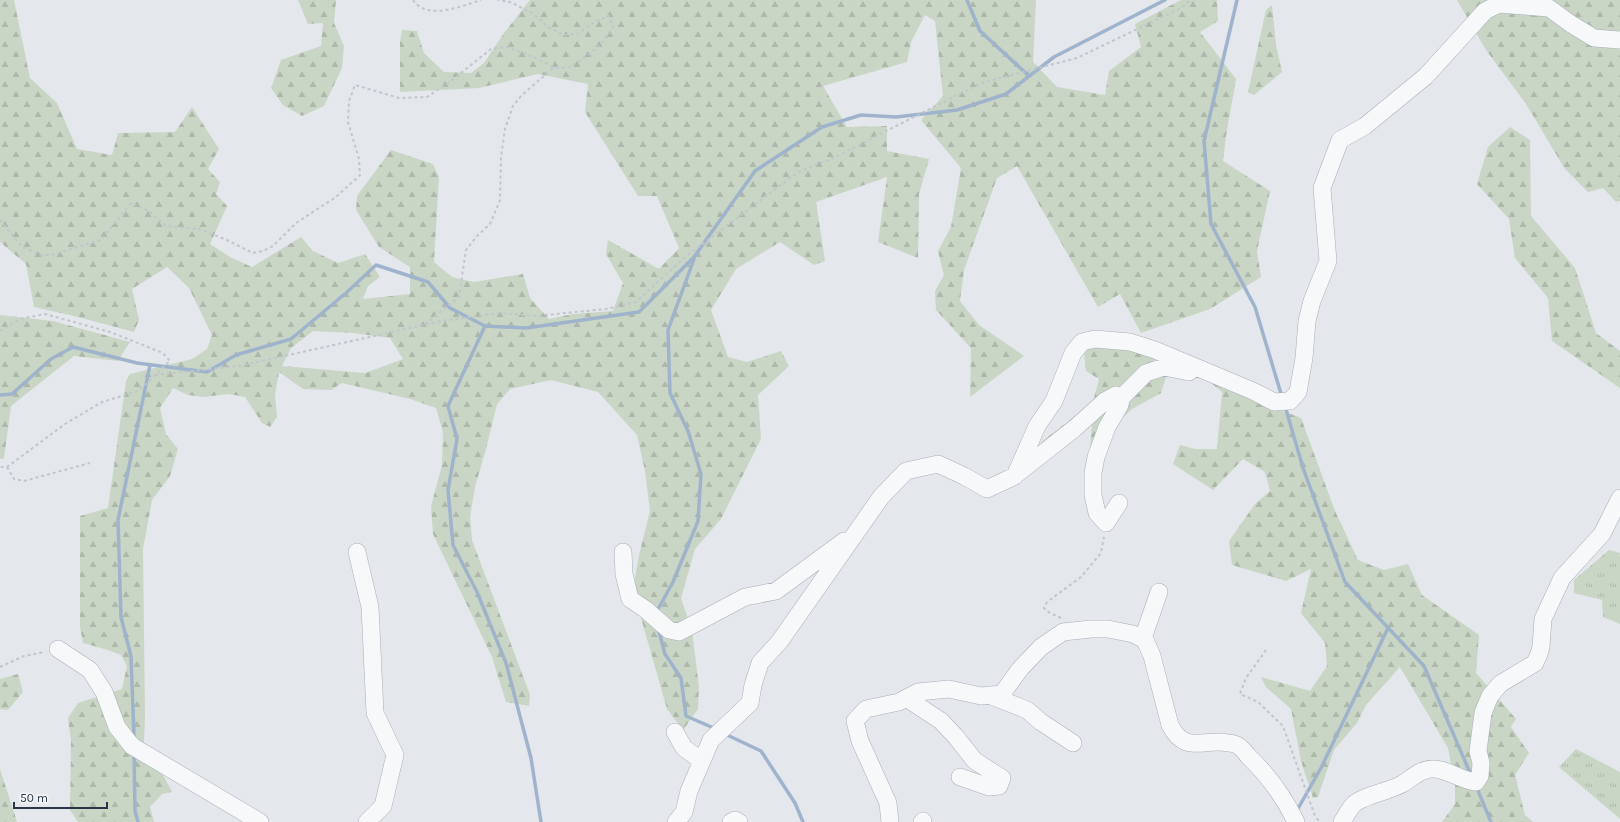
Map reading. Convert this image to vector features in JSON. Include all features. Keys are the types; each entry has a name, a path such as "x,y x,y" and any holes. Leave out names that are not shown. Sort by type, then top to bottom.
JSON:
{"street":[{"path":"1015,476 1037,426 1054,401 1074,353 1082,342 1095,339 1130,342 1155,350 1203,370 1253,391 1274,402 1290,401 1298,392 1304,358 1307,321 1312,301 1328,261 1322,188 1340,140 1365,126 1426,76 1485,11 1503,2 1549,8 1594,38 1620,40"},
{"path":"1119,503 1106,523 1097,513 1093,495 1093,474 1098,449 1107,427 1120,405 1121,398 1146,374 1152,371 1164,367 1193,373 1203,370"},
{"path":"676,822 684,812 689,791 711,740 750,703 760,663 780,641 881,497 906,471 938,464 987,489 1015,476 1075,428 1105,401 1116,395 1121,398"},
{"path":"1342,822 1354,804 1388,791 1403,784 1417,774 1432,769 1451,774 1467,781 1476,782 1480,776 1481,763 1478,751 1483,713 1490,696 1500,684 1535,663 1541,647 1543,619 1562,578 1602,534 1620,498"},
{"path":"623,552 624,574 630,599 645,609 669,630 679,632 745,597 776,591 857,531"},
{"path":"357,552 370,607 375,713 395,755 383,806 367,822"},
{"path":"1143,638 1159,592"},
{"path":"890,822 888,803 860,742 855,721 866,709 899,702 918,692 949,690 981,696 1002,694 1020,669 1041,647 1063,632 1091,629 1133,634 1143,638 1152,656 1170,725 1175,735 1184,742 1224,742 1237,745 1255,762 1276,788 1288,805 1296,822"},
{"path":"58,649 90,670 104,692 117,727 132,746 260,822"},
{"path":"989,695 1026,710 1041,722 1073,743"},
{"path":"906,698 941,721 975,761 1002,778 999,786 989,787 960,777"},
{"path":"675,732 684,748 702,761"},
{"path":"731,822 735,820 739,822"}],"path":[{"path":"413,0 416,4 429,12 454,8 481,0"},
{"path":"0,220 21,246 40,255 51,255 101,240 131,203 150,211 166,226 199,229 227,240 253,254 264,251 273,246 296,223 336,197 360,175 359,159 348,122 349,101 355,84 399,98 427,97 451,81 491,49 507,47 538,59 553,67 568,68 591,53 604,40 613,27 610,16 596,21 577,34 564,35 548,27 532,13 510,2 498,0"},
{"path":"155,375 239,366 424,324 499,313 536,316 606,309 636,302 684,258 798,172 833,158 981,83 1077,58 1181,8 1190,0"},
{"path":"424,324 459,297 466,250 476,236 490,224 500,200 501,157 505,129 513,106 521,96 553,67"},
{"path":"0,330 20,319 45,314 110,332 163,353 170,361 138,391 102,402 64,424 7,466 0,466"},
{"path":"7,466 14,479 24,481 90,463"},
{"path":"1078,631 1062,618 1050,613 1044,608 1047,602 1081,577 1101,553 1106,523"},
{"path":"0,667 24,656 58,649"},
{"path":"1266,650 1246,678 1240,694 1258,702 1283,726 1315,816 1320,822"}],"green space":[{"path":"0,0 14,0 30,78 57,103 77,149 112,155 118,133 175,132 192,107 219,149 208,169 220,182 216,194 227,206 210,244 230,257 252,267 301,237 313,251 338,263 365,254 380,277 368,286 363,299 410,294 410,267 379,247 356,210 357,196 391,150 433,164 439,177 434,262 452,277 474,282 523,274 530,298 549,319 573,314 613,311 623,283 606,254 608,240 659,269 679,248 657,196 638,196 585,112 588,84 538,74 479,88 400,92 400,42 402,30 417,31 424,53 444,72 471,73 484,63 504,33 530,0 1036,0 1033,62 1057,87 1105,95 1109,71 1141,47 1135,24 1181,0 1217,0 1218,21 1200,32 1236,79 1223,161 1270,191 1257,251 1261,277 1210,309 1141,333 1120,294 1098,307 1017,166 997,178 964,270 960,301 979,325 1024,356 970,397 971,348 936,310 935,291 944,275 938,251 951,227 961,168 921,120 943,96 935,21 925,15 911,42 907,62 823,86 847,127 887,126 887,151 929,159 919,194 918,258 878,242 887,177 816,202 825,261 814,265 780,242 736,269 711,310 728,357 747,362 781,351 789,366 758,395 761,439 721,519 695,549 681,598 692,631 699,687 698,709 683,730 667,709 633,590 639,555 650,511 645,471 637,435 598,392 551,380 510,389 497,404 475,487 470,517 472,540 530,695 529,706 506,702 492,657 433,534 431,506 442,465 443,432 436,408 410,399 342,383 331,390 303,389 279,372 275,395 277,417 270,427 262,423 245,397 229,394 203,397 188,395 173,388 160,408 166,434 178,449 170,476 152,500 143,549 145,719 143,761 163,775 172,792 162,794 150,807 154,822 78,822 70,810 71,741 68,718 78,703 122,689 127,666 121,655 83,643 80,627 80,516 108,508 126,381 130,374 192,359 207,349 212,335 189,288 167,267 132,289 139,320 134,332 34,307 26,264 0,242","holes":["313,331 353,333 390,338 403,359 365,373 282,366 291,348"]},
{"path":"298,0 336,0 334,23 344,46 342,68 324,106 302,116 283,105 271,88 281,60 321,46 323,23 308,24"},
{"path":"1457,0 1620,0 1620,201 1616,202 1603,188 1588,192 1565,169 1526,104 1486,50"},
{"path":"1272,5 1276,45 1282,72 1254,95 1248,92 1266,10"},
{"path":"1510,127 1530,140 1531,216 1575,268 1596,333 1620,351 1620,388 1552,341 1548,298 1515,258 1509,219 1477,184 1488,147"},
{"path":"0,315 53,321 130,342 118,361 74,356 11,406 4,458 0,459"},
{"path":"1118,344 1171,361 1161,393 1132,409 1090,447 1092,424 1040,443 1093,402 1099,379 1086,371 1084,354 1088,348"},
{"path":"1211,383 1301,418 1335,511 1358,560 1384,570 1408,564 1422,595 1479,635 1476,673 1516,719 1511,727 1529,753 1515,775 1525,815 1533,822 1442,822 1455,804 1455,785 1448,748 1400,667 1366,705 1357,723 1334,750 1318,797 1313,798 1301,761 1291,709 1266,687 1261,677 1310,691 1327,666 1325,643 1301,613 1311,569 1286,581 1232,565 1229,541 1255,504 1270,491 1265,472 1243,459 1213,490 1173,464 1180,445 1195,449 1217,449 1222,392"},
{"path":"1609,550 1620,553 1620,624 1603,617 1602,600 1574,593 1574,580"},
{"path":"18,674 23,692 8,710 0,709 0,679"},
{"path":"1576,749 1620,772 1620,819 1559,767"},
{"path":"0,769 17,822 0,822"}],"waterway":[{"path":"967,0 980,31 1029,76"},
{"path":"0,395 12,394 51,359 73,347 137,363 207,372 236,355 291,339 346,293 376,265 428,282 450,308 485,326 526,328 639,312 694,257 755,171 822,127 861,115 896,117 957,110 1006,94 1054,57 1165,0"},
{"path":"1237,0 1204,141 1211,224 1255,307 1282,397"},
{"path":"656,613 673,582 698,521 701,474 688,431 670,393 668,330 694,259"},
{"path":"485,326 448,406 457,439 448,490 453,545 477,592 506,663 531,758 541,822"},
{"path":"134,737 131,656 121,617 118,520 150,365"},
{"path":"1285,406 1303,468 1345,582 1424,666 1471,775"},
{"path":"658,628 665,654 681,678 686,716 716,729"},
{"path":"1296,812 1321,768 1388,628"},
{"path":"725,734 761,751 795,803 803,822"},
{"path":"134,753 135,811 138,822"},
{"path":"1476,786 1491,822"}]}
